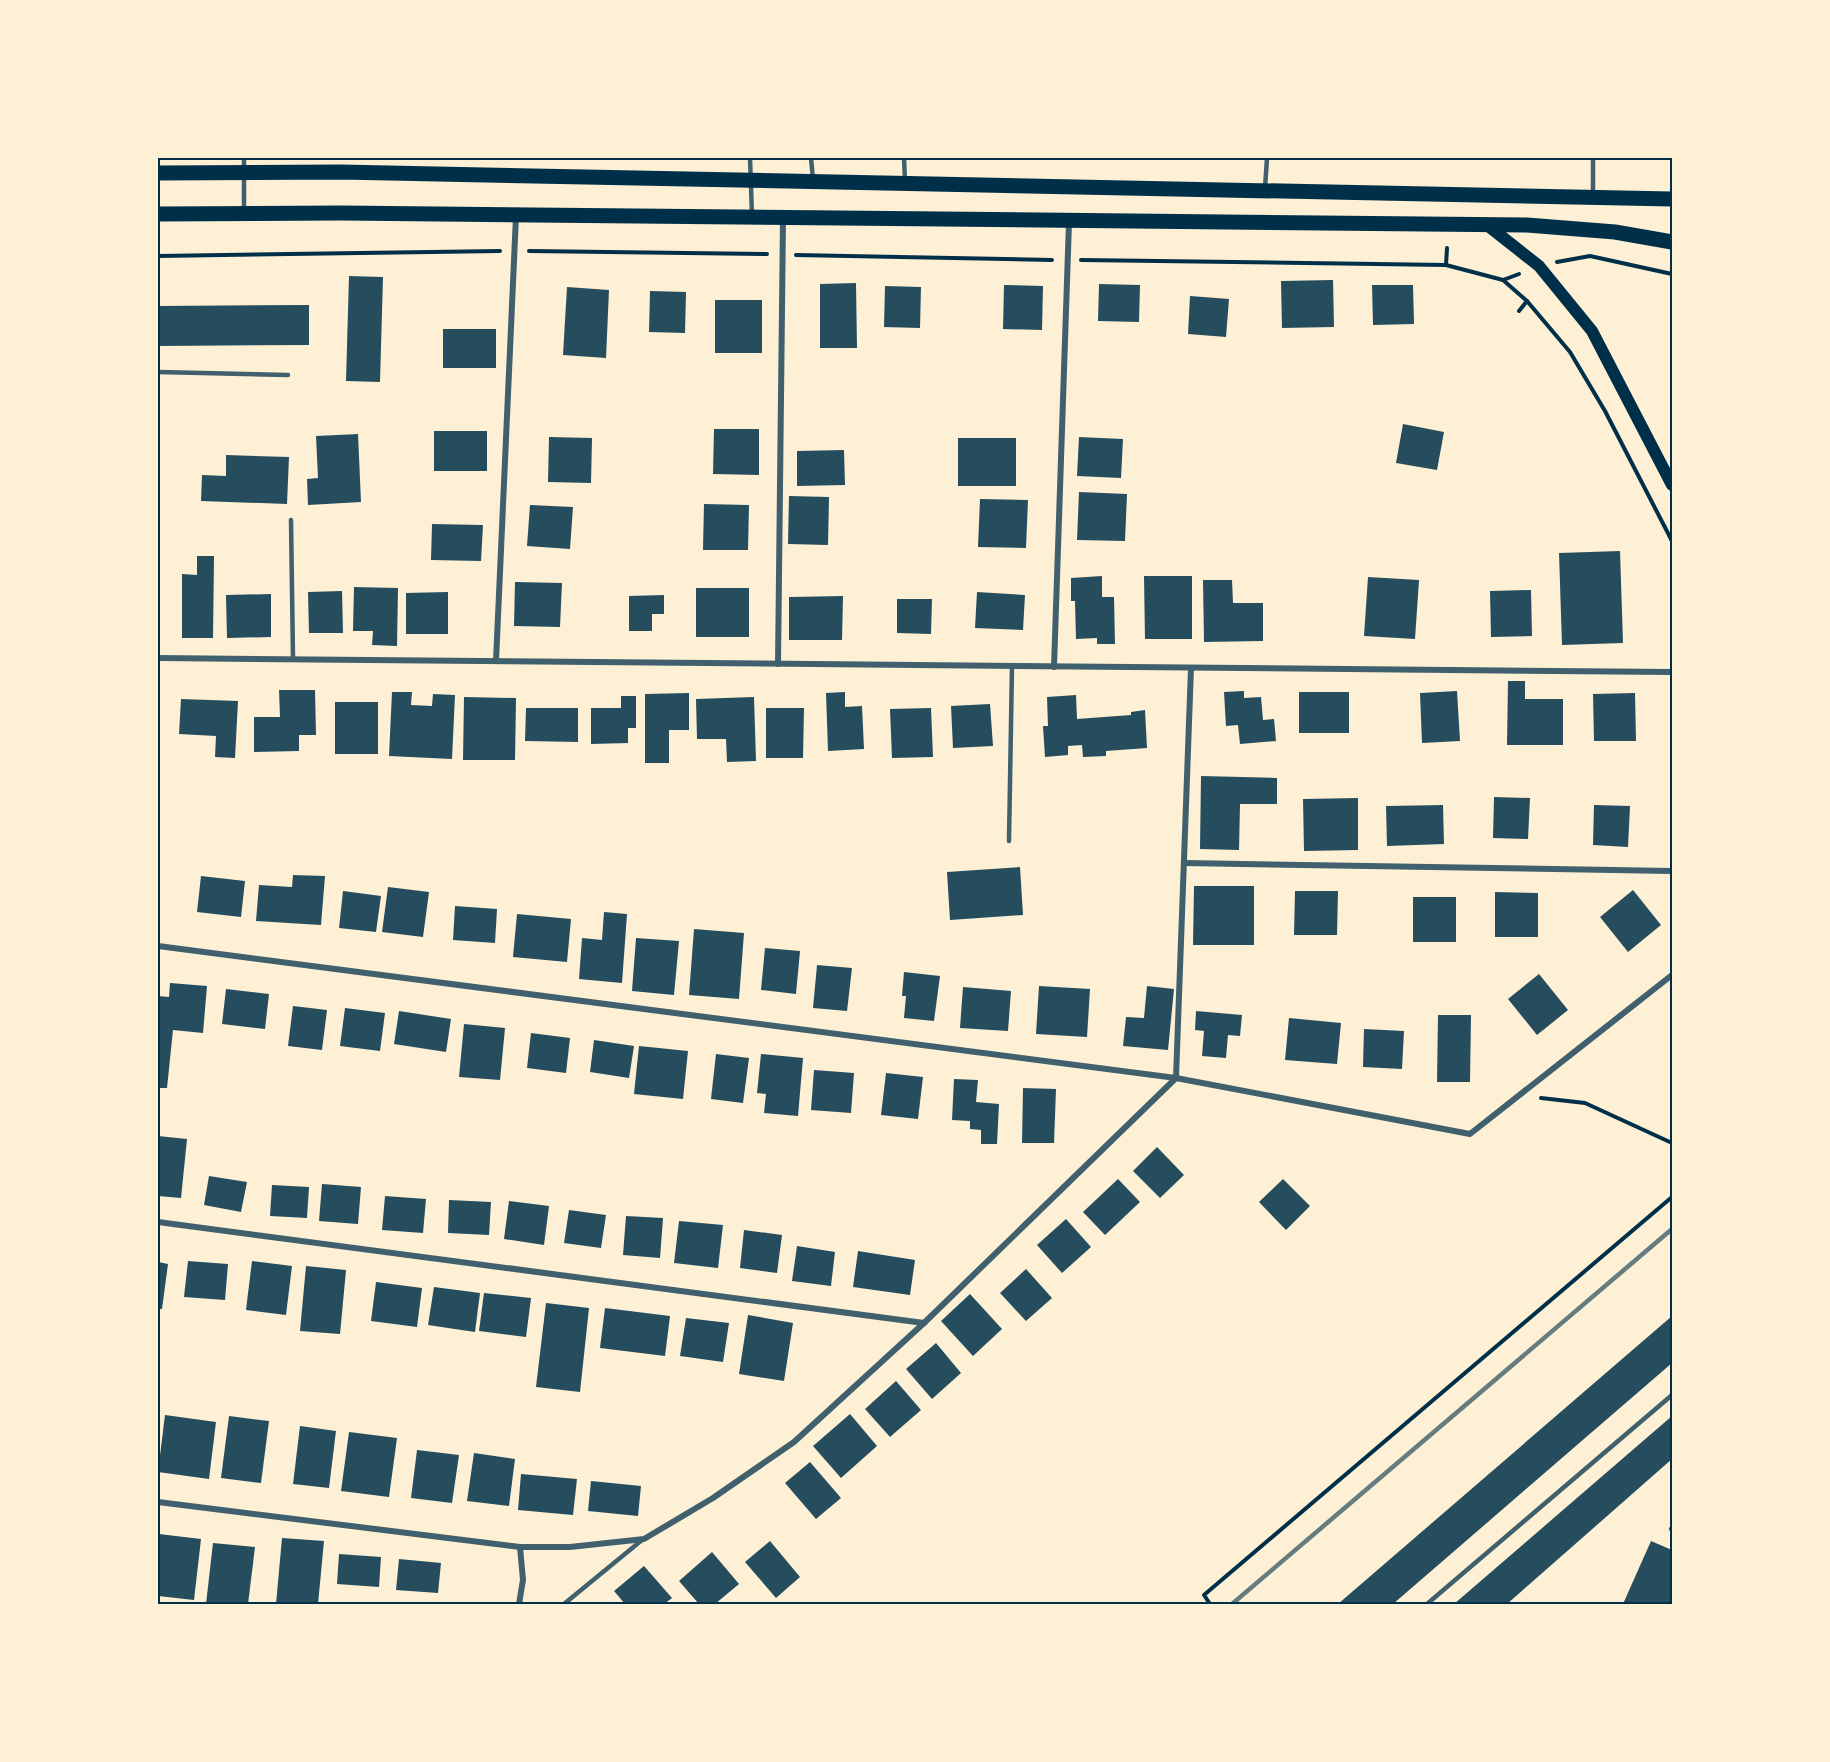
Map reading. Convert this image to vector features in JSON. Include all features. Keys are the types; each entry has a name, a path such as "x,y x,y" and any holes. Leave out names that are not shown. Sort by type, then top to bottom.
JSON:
{"main road":[{"path":"158,174 244,165 813,182 1672,199"},
{"path":"1631,198 1672,193"},
{"path":"158,214 516,215 1527,225 1615,232 1672,242"},
{"path":"1487,225 1539,266 1592,331 1672,485"}],"street":[{"path":"496,661 516,215"},
{"path":"778,664 783,218"},
{"path":"1054,667 1069,222"},
{"path":"158,658 1672,672"},
{"path":"158,1502 520,1547 570,1547 644,1539 713,1498 794,1442 924,1323 1176,1078 1191,668"},
{"path":"1184,863 1672,871"},
{"path":"158,946 1176,1078 1470,1134 1672,975"},
{"path":"158,1222 924,1323"},
{"path":"519,1605 523,1580 520,1547"}],"lane":[{"path":"750,158 752,218"},
{"path":"812,158 813,182"},
{"path":"904,158 905,184"},
{"path":"1265,191 1267,158"},
{"path":"1593,158 1593,198"},
{"path":"244,165 244,214"},
{"path":"158,372 288,375"},
{"path":"291,520 293,659"},
{"path":"1009,841 1012,666"},
{"path":"1427,1605 1672,1395"},
{"path":"564,1605 644,1539"}],"path":[{"path":"1446,265 1447,248"},
{"path":"158,256 514,251 1446,265 1503,280 1527,302 1570,352 1605,411 1672,540"},
{"path":"1503,280 1539,266 1590,256 1672,274"},
{"path":"1519,311 1527,302"},
{"path":"1520,1095 1586,1103 1672,1143"},
{"path":"1210,1605 1204,1595 1672,1197"}],"building":[{"path":"349,276 383,277 380,382 346,381"},
{"path":"1333,280 1334,327 1282,328 1281,281"},
{"path":"856,283 857,348 820,348 820,284"},
{"path":"1099,284 1140,285 1139,322 1098,321"},
{"path":"1004,285 1043,286 1042,330 1003,329"},
{"path":"1372,285 1413,285 1414,324 1373,325"},
{"path":"885,286 921,287 920,328 884,327"},
{"path":"567,287 609,290 606,358 563,355"},
{"path":"650,291 686,292 685,333 649,332"},
{"path":"1190,296 1229,299 1226,337 1188,334"},
{"path":"715,300 762,300 762,353 715,353"},
{"path":"309,305 309,345 158,346 158,306"},
{"path":"443,329 496,329 496,368 443,368"},
{"path":"1403,424 1444,432 1437,470 1396,463"},
{"path":"714,429 759,429 759,475 713,474"},
{"path":"434,431 487,431 487,471 434,471"},
{"path":"358,434 361,502 308,505 307,479 318,478 316,436"},
{"path":"549,437 592,438 591,483 548,482"},
{"path":"1079,437 1123,439 1121,478 1077,476"},
{"path":"958,438 1016,438 1016,486 958,486"},
{"path":"844,450 845,485 797,486 797,451"},
{"path":"226,455 289,457 287,504 201,501 202,475 226,476"},
{"path":"1079,492 1127,494 1125,541 1077,540"},
{"path":"789,496 829,497 828,545 788,544"},
{"path":"980,499 1028,500 1026,548 978,547"},
{"path":"704,504 749,505 748,550 703,550"},
{"path":"530,505 573,507 570,549 527,546"},
{"path":"432,524 483,525 481,561 431,560"},
{"path":"1620,551 1623,643 1562,645 1559,553"},
{"path":"197,556 214,556 213,638 182,638 182,574 197,575"},
{"path":"1102,576 1102,597 1114,597 1115,644 1097,644 1097,638 1076,639 1075,601 1071,601 1071,578"},
{"path":"1144,576 1192,576 1192,639 1145,639"},
{"path":"1368,577 1419,580 1415,639 1364,636"},
{"path":"1203,580 1232,580 1233,603 1263,603 1263,641 1204,642"},
{"path":"515,582 562,583 560,627 514,626"},
{"path":"354,587 398,588 397,646 372,645 373,631 353,631"},
{"path":"696,588 749,588 749,637 696,637"},
{"path":"1531,590 1532,636 1491,637 1490,591"},
{"path":"342,591 343,633 309,633 308,592"},
{"path":"448,592 448,634 406,634 406,593"},
{"path":"977,592 1025,595 1023,630 975,628"},
{"path":"271,594 271,637 227,638 226,595"},
{"path":"664,595 664,614 652,614 652,631 629,631 629,596"},
{"path":"843,596 842,640 789,640 789,597"},
{"path":"897,599 932,599 931,634 897,633"},
{"path":"1508,681 1525,681 1525,699 1563,699 1563,745 1507,745"},
{"path":"279,690 315,690 316,735 299,735 299,751 254,752 254,717 280,717"},
{"path":"1244,691 1244,698 1261,697 1263,720 1274,719 1276,741 1240,744 1238,725 1226,726 1224,692"},
{"path":"1457,691 1460,741 1422,743 1420,693"},
{"path":"392,692 412,692 411,705 432,706 433,694 455,695 452,759 389,756"},
{"path":"845,692 845,707 862,706 864,749 828,751 826,693"},
{"path":"1299,692 1349,692 1349,733 1299,733"},
{"path":"689,693 689,730 669,730 669,763 645,763 645,694"},
{"path":"1635,693 1636,741 1594,741 1593,694"},
{"path":"1076,695 1077,719 1131,715 1131,712 1145,710 1147,748 1106,751 1106,756 1083,757 1082,745 1068,746 1068,755 1045,757 1043,726 1048,726 1047,697"},
{"path":"621,696 636,696 636,728 628,728 628,743 591,744 591,708 621,708"},
{"path":"464,697 516,698 515,760 463,760"},
{"path":"754,697 756,761 727,762 726,739 697,739 696,699"},
{"path":"181,699 238,701 235,758 215,757 216,736 179,734"},
{"path":"335,702 378,702 378,754 335,754"},
{"path":"990,704 993,746 953,748 951,706"},
{"path":"526,708 578,708 578,742 525,741"},
{"path":"766,708 804,708 803,758 766,758"},
{"path":"931,708 933,757 892,758 890,709"},
{"path":"1201,776 1277,778 1277,804 1240,804 1239,850 1200,849"},
{"path":"1494,797 1530,798 1528,839 1493,838"},
{"path":"1358,798 1358,850 1304,851 1303,799"},
{"path":"1443,805 1444,844 1387,846 1386,806"},
{"path":"1594,805 1630,806 1628,847 1593,845"},
{"path":"1020,867 1023,915 950,920 947,872"},
{"path":"293,875 325,876 321,925 256,921 259,885 292,887"},
{"path":"201,876 245,881 241,917 197,912"},
{"path":"1194,886 1254,886 1254,945 1193,945"},
{"path":"388,887 429,892 423,937 382,932"},
{"path":"1633,890 1661,925 1628,952 1600,917"},
{"path":"343,891 381,896 376,932 339,928"},
{"path":"1295,891 1338,891 1337,935 1294,935"},
{"path":"1495,892 1538,893 1538,937 1495,937"},
{"path":"1413,897 1456,897 1456,942 1413,942"},
{"path":"455,906 497,909 495,943 453,940"},
{"path":"604,912 627,914 622,983 579,979 582,938 602,940"},
{"path":"517,914 571,919 567,962 513,957"},
{"path":"694,929 744,933 739,999 689,995"},
{"path":"636,938 679,941 674,995 632,991"},
{"path":"765,948 800,951 796,994 761,990"},
{"path":"817,965 852,968 847,1011 813,1008"},
{"path":"904,972 940,976 934,1021 904,1018 906,996 902,996"},
{"path":"1539,974 1568,1010 1537,1035 1508,999"},
{"path":"170,983 207,986 203,1033 173,1030 167,1088 158,1088 158,996 169,997"},
{"path":"1039,986 1090,989 1087,1037 1036,1034"},
{"path":"1147,986 1174,989 1168,1050 1123,1046 1126,1017 1144,1018"},
{"path":"963,987 1011,991 1008,1031 960,1028"},
{"path":"226,989 269,994 265,1029 222,1024"},
{"path":"293,1006 327,1010 322,1050 288,1046"},
{"path":"345,1008 385,1013 380,1051 340,1046"},
{"path":"399,1011 451,1019 446,1052 394,1044"},
{"path":"1196,1011 1242,1015 1240,1036 1228,1035 1226,1058 1202,1056 1204,1031 1195,1030"},
{"path":"1438,1015 1471,1015 1470,1082 1437,1082"},
{"path":"1289,1018 1341,1023 1337,1064 1285,1060"},
{"path":"464,1024 505,1028 500,1080 459,1077"},
{"path":"1364,1029 1404,1031 1402,1069 1363,1067"},
{"path":"531,1033 570,1038 566,1073 527,1068"},
{"path":"594,1040 634,1046 629,1078 590,1072"},
{"path":"639,1046 688,1051 683,1099 634,1094"},
{"path":"716,1054 749,1058 743,1103 711,1099"},
{"path":"761,1054 803,1058 798,1116 764,1113 766,1094 757,1093"},
{"path":"814,1070 854,1073 851,1113 811,1110"},
{"path":"886,1073 923,1077 918,1119 881,1115"},
{"path":"954,1079 978,1080 976,1102 999,1104 997,1144 981,1144 981,1130 970,1129 970,1121 952,1120"},
{"path":"1023,1088 1056,1089 1054,1143 1022,1143"},
{"path":"158,1136 187,1139 181,1198 158,1196"},
{"path":"1157,1147 1184,1175 1160,1198 1133,1171"},
{"path":"209,1176 247,1182 241,1212 204,1205"},
{"path":"1118,1179 1140,1202 1105,1235 1083,1212"},
{"path":"1283,1179 1310,1206 1286,1230 1259,1202"},
{"path":"322,1184 361,1187 358,1224 319,1221"},
{"path":"272,1185 309,1187 307,1218 270,1216"},
{"path":"385,1196 426,1199 423,1233 382,1230"},
{"path":"449,1200 491,1202 489,1235 448,1233"},
{"path":"509,1201 549,1206 544,1245 504,1239"},
{"path":"569,1210 606,1215 601,1248 564,1243"},
{"path":"626,1216 663,1218 660,1258 623,1255"},
{"path":"1066,1219 1091,1247 1062,1273 1037,1245"},
{"path":"679,1221 723,1225 718,1268 674,1263"},
{"path":"744,1230 782,1235 777,1273 740,1268"},
{"path":"797,1246 835,1252 831,1286 792,1281"},
{"path":"858,1251 915,1260 910,1295 853,1287"},
{"path":"188,1261 228,1264 225,1300 184,1297"},
{"path":"252,1261 292,1266 286,1315 246,1310"},
{"path":"158,1262 168,1264 162,1309 158,1309"},
{"path":"306,1266 346,1270 340,1334 300,1331"},
{"path":"1026,1269 1052,1298 1026,1321 1000,1293"},
{"path":"376,1282 422,1288 417,1327 371,1321"},
{"path":"434,1287 480,1293 475,1332 428,1325"},
{"path":"484,1293 531,1298 526,1337 479,1331"},
{"path":"970,1294 1002,1329 973,1356 941,1321"},
{"path":"546,1303 589,1308 580,1392 536,1387"},
{"path":"605,1308 670,1316 665,1356 600,1348"},
{"path":"748,1315 793,1323 784,1381 739,1374"},
{"path":"1672,1316 1672,1363 1393,1604 1338,1604"},
{"path":"686,1318 729,1323 723,1362 680,1356"},
{"path":"936,1343 961,1373 932,1399 906,1369"},
{"path":"896,1381 921,1410 890,1437 865,1409"},
{"path":"850,1414 877,1446 841,1478 813,1446"},
{"path":"165,1415 216,1422 209,1479 158,1472"},
{"path":"229,1416 269,1421 261,1483 221,1478"},
{"path":"1672,1416 1672,1459 1507,1604 1454,1604"},
{"path":"300,1426 336,1431 329,1488 293,1484"},
{"path":"349,1432 397,1438 389,1497 341,1491"},
{"path":"417,1450 459,1455 452,1503 411,1498"},
{"path":"474,1453 515,1459 509,1506 467,1501"},
{"path":"810,1462 841,1498 816,1519 785,1483"},
{"path":"521,1474 577,1479 573,1515 518,1510"},
{"path":"591,1481 641,1486 638,1516 588,1511"},
{"path":"159,1534 201,1539 194,1600 158,1596"},
{"path":"282,1538 324,1541 318,1604 276,1604"},
{"path":"770,1541 800,1577 776,1598 745,1562"},
{"path":"1651,1541 1672,1550 1672,1604 1623,1604"},
{"path":"213,1543 255,1547 248,1604 206,1604"},
{"path":"712,1552 739,1584 715,1604 699,1604 679,1581"},
{"path":"339,1554 381,1557 379,1587 337,1584"},
{"path":"399,1559 441,1563 438,1593 396,1590"},
{"path":"644,1566 672,1598 664,1604 625,1604 614,1591"}],"railway":[{"path":"1232,1604 1672,1229"}]}
